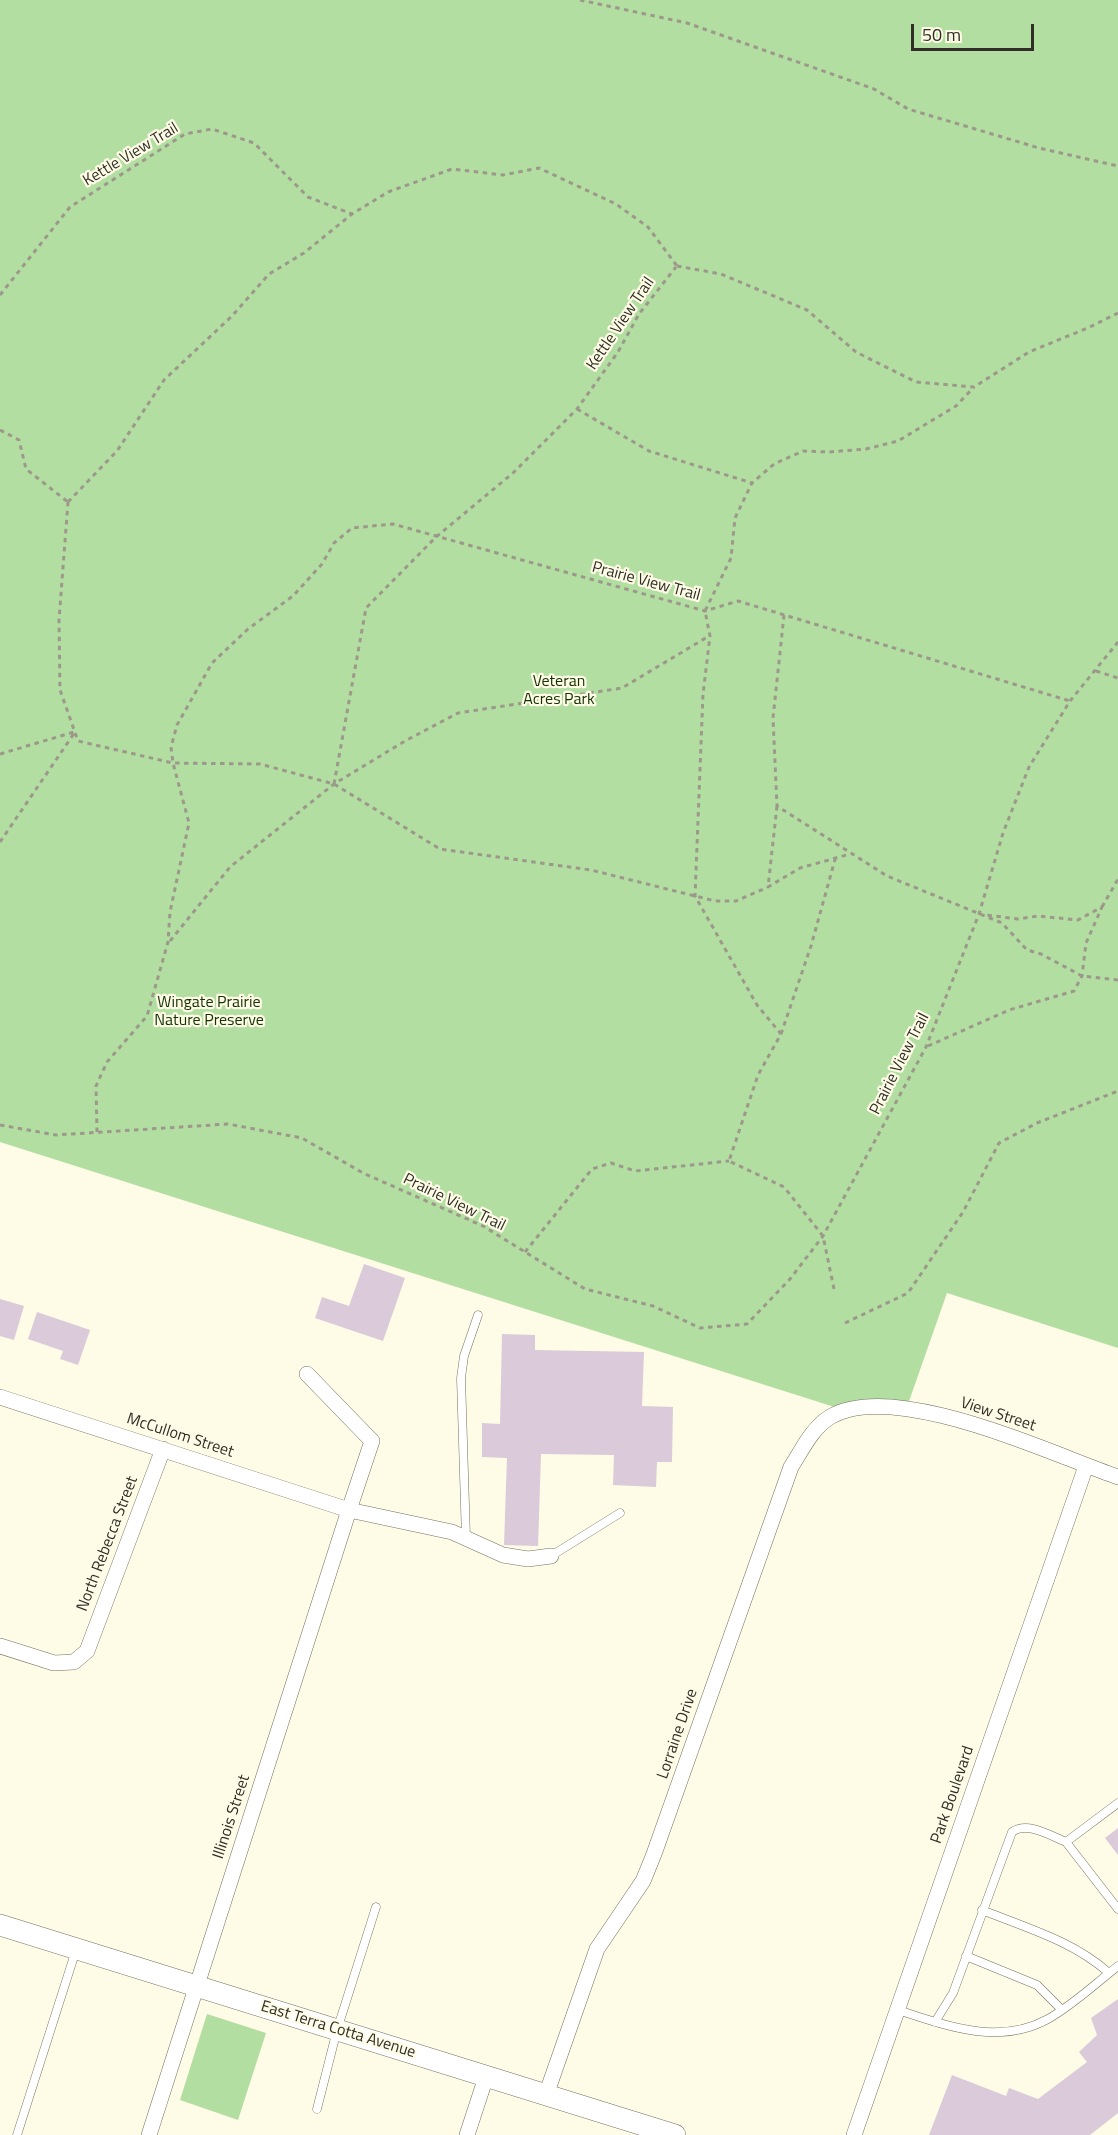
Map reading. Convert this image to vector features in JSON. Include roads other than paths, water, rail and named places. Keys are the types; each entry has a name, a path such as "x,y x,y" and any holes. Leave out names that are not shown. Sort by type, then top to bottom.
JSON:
{"main road":[{"name":"East Terra Cotta Avenue","path":"0,1925 662,2133"}],"street":[{"name":"Illinois Street","path":"149,2135 372,1441 308,1374"},
{"name":"McCullom Street","path":"0,1397 349,1510 452,1532 503,1555 528,1559 551,1556"},
{"name":"View Street","path":"862,1408 885,1405 932,1413 1118,1477"},
{"name":"Lorraine Drive","path":"546,2095 597,1949 643,1881 654,1854 791,1467 808,1439 830,1417 862,1408"},
{"name":"North Rebecca Street","path":"0,1646 54,1663 74,1662 87,1651 163,1449"},
{"name":"Park Boulevard","path":"854,2135 1086,1466"},
{"path":"467,2135 486,2076"}],"lane":[{"path":"466,1538 461,1378 464,1356 478,1315"},
{"path":"551,1556 620,1513"},
{"path":"1066,1842 1118,1803"},
{"path":"935,2022 953,1993 1012,1832 1021,1828 1030,1828 1066,1842 1118,1909"},
{"path":"317,2109 337,2030 376,1907"},
{"path":"982,1911 1067,1944 1089,1955 1109,1973"},
{"path":"16,2135 76,1948"},
{"path":"966,1956 1037,1984 1062,2010"},
{"path":"898,2010 935,2022 989,2034 1007,2033 1038,2025 1062,2010 1118,1966"}],"park label":[{"name":"Veteran Acres Park","path":"559,691"},
{"name":"Wingate Prairie Nature Preserve","path":"209,1012"}]}
